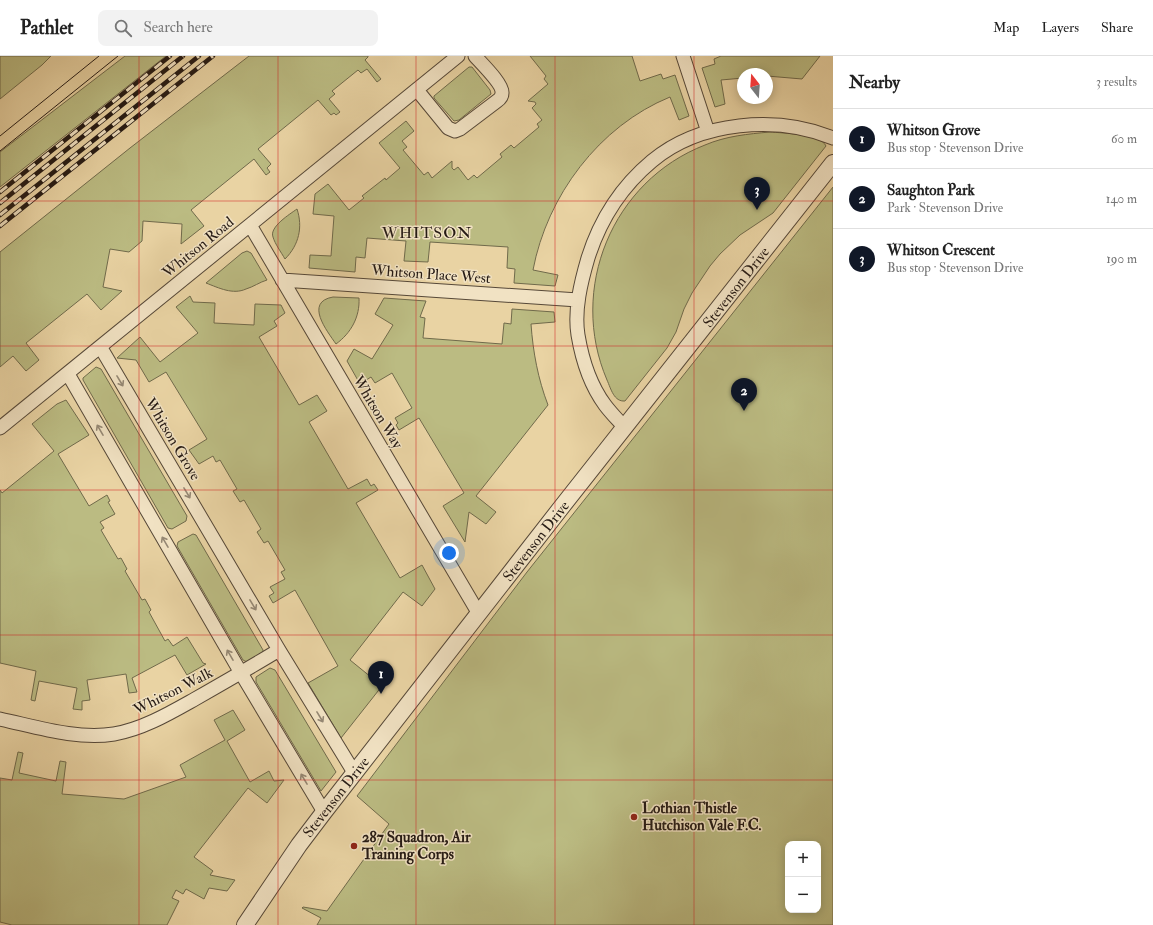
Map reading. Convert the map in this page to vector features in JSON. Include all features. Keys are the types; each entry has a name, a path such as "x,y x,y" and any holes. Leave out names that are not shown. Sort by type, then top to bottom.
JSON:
{"street":[{"name":"Whitson Road","path":"0,428 101,348 458,56"},
{"path":"417,90 448,128 455,131 460,129 502,96 501,86 475,56"},
{"path":"683,56 708,132"},
{"path":"625,428 604,404 589,373 578,334 578,300 591,249 609,211 621,194 636,176 653,160 676,146 708,132 731,127 767,124 789,126 808,130 833,138"},
{"name":"Stevenson Drive","path":"245,925 299,845 324,812 833,163"},
{"name":"Whitson Way","path":"250,225 479,614"},
{"name":"Whitson Place West","path":"282,280 578,300"},
{"name":"Whitson Grove","path":"101,348 279,650 355,774"},
{"path":"68,374 241,673 324,812"},
{"path":"241,673 279,650"},
{"name":"Whitson Walk","path":"0,719 79,734 114,734 149,724 241,673"}],"green space":[{"path":"0,56 51,56 0,99"},
{"path":"125,56 166,56 0,187 0,152"},
{"path":"249,56 368,56 365,60 381,79 377,82 367,69 361,73 358,70 332,91 335,94 329,99 340,112 336,115 334,113 331,115 318,100 258,149 271,164 267,168 270,172 266,175 254,159 191,210 204,226 181,244 182,224 143,221 142,241 129,252 110,249 103,287 122,291 101,310 87,294 26,343 39,360 26,371 13,356 0,367 0,252 130,148"},
{"path":"530,56 632,56 640,81 661,74 663,79 675,75 689,116 679,120 670,97 644,110 621,126 599,145 580,167 564,190 550,216 540,243 533,270 558,275 555,286 514,283 515,269 507,268 508,247 430,242 428,262 404,261 406,241 367,238 365,258 356,257 355,272 309,268 310,255 331,256 334,216 313,214 315,194 328,184 349,210 364,198 362,196 385,178 386,180 400,168 379,143 406,121 414,131 402,141 407,147 403,150 424,175 428,172 432,178 452,161 452,168 454,170 458,167 468,180 474,175 477,178 502,157 500,154 511,145 514,148 539,127 537,124 542,120 532,108 536,104 535,102 528,101 548,84 544,79 546,76"},
{"path":"721,56 820,56 802,79 773,77 773,68 737,68 737,79 721,80 725,104 715,107 702,68 715,64 714,59"},
{"path":"469,67 472,67 490,90 491,94 459,120 454,121 434,98 434,96"},
{"path":"770,132 792,134 817,139 823,142 826,146 773,213 740,235 710,266 692,293 684,309 676,332 667,348 625,401 621,401 613,394 596,345 593,310 596,275 606,242 623,211 645,184 672,162 705,145 721,139"},
{"path":"833,187 833,925 317,925 321,918 302,908 327,911 389,824 357,796 527,572"},
{"path":"297,209 300,229 297,242 290,254 285,259 275,242 273,233 277,225 285,217"},
{"path":"247,251 251,253 267,280 241,291 226,290 206,283 242,253"},
{"path":"190,296 193,302 215,303 214,323 254,325 255,304 281,305 285,313 274,321 277,326 259,337 299,405 317,395 327,411 309,422 348,489 367,479 371,486 374,484 378,490 356,503 400,578 422,565 435,589 422,606 403,592 350,660 382,686 341,738 308,683 338,666 295,590 273,603 269,596 274,593 270,587 285,579 281,572 285,570 268,541 264,543 257,532 261,529 244,500 240,502 233,491 237,489 220,460 216,462 213,456 199,464 189,450 207,439 166,372 149,382 136,360 117,358 140,337 160,362 198,333 176,307"},
{"path":"333,297 359,298 358,312 354,324 346,335 336,344 323,325 319,311 320,305 324,300"},
{"path":"384,298 426,301 420,317 425,318 423,338 502,344 504,323 511,324 512,309 554,312 555,322 531,324 536,365 548,405 476,496 496,512 486,524 469,512 465,542 443,506 464,493 419,418 399,430 396,425 398,423 395,418 412,408 392,373 375,383 371,377 360,384 347,361 354,349 372,359 393,325 375,314"},
{"path":"96,367 101,369 187,516 186,521 172,529 168,528 83,380 83,378"},
{"path":"66,400 89,435 58,454 89,506 107,495 110,501 108,502 115,514 100,522 104,528 101,530 118,559 121,558 127,569 125,571 142,600 145,599 151,610 149,612 165,641 168,639 173,646 187,637 203,663 206,664 187,675 175,655 132,678 137,692 129,693 126,674 87,680 90,700 82,701 82,710 73,709 77,688 39,681 35,701 31,700 36,671 0,663 0,490 2,493 54,451 32,424 57,404"},
{"path":"193,534 196,535 263,650 263,652 247,662 243,660 177,546 178,542"},
{"path":"270,668 275,670 336,772 321,791 256,682 256,677"},
{"path":"233,710 245,730 227,741 250,782 269,771 274,781 284,780 267,803 248,788 194,857 213,871 210,875 235,880 227,891 209,888 204,899 186,889 183,894 176,890 172,898 179,901 167,925 12,925 0,922 0,778 12,780 18,752 23,753 19,773 56,781 60,761 66,762 62,794 124,799 186,777 180,765 225,740 214,720"}],"tram line":[{"path":"0,136 99,56"},
{"path":"0,151 118,56"}],"railway":[{"path":"0,192 170,56"},
{"path":"0,203 183,56"},
{"path":"0,215 199,56"},
{"path":"0,226 213,56"}],"place":[{"name":"Whitson Crescent","path":"757,210"},
{"name":"Saughton Park","path":"744,411"},
{"name":"Whitson Grove","path":"381,694"},
{"name":"Lothian Thistle Hutchison Vale F.C.","path":"634,817"},
{"name":"287 Squadron, Air Training Corps","path":"354,846"}],"district":[{"name":"WHITSON","path":"427,232"}]}
